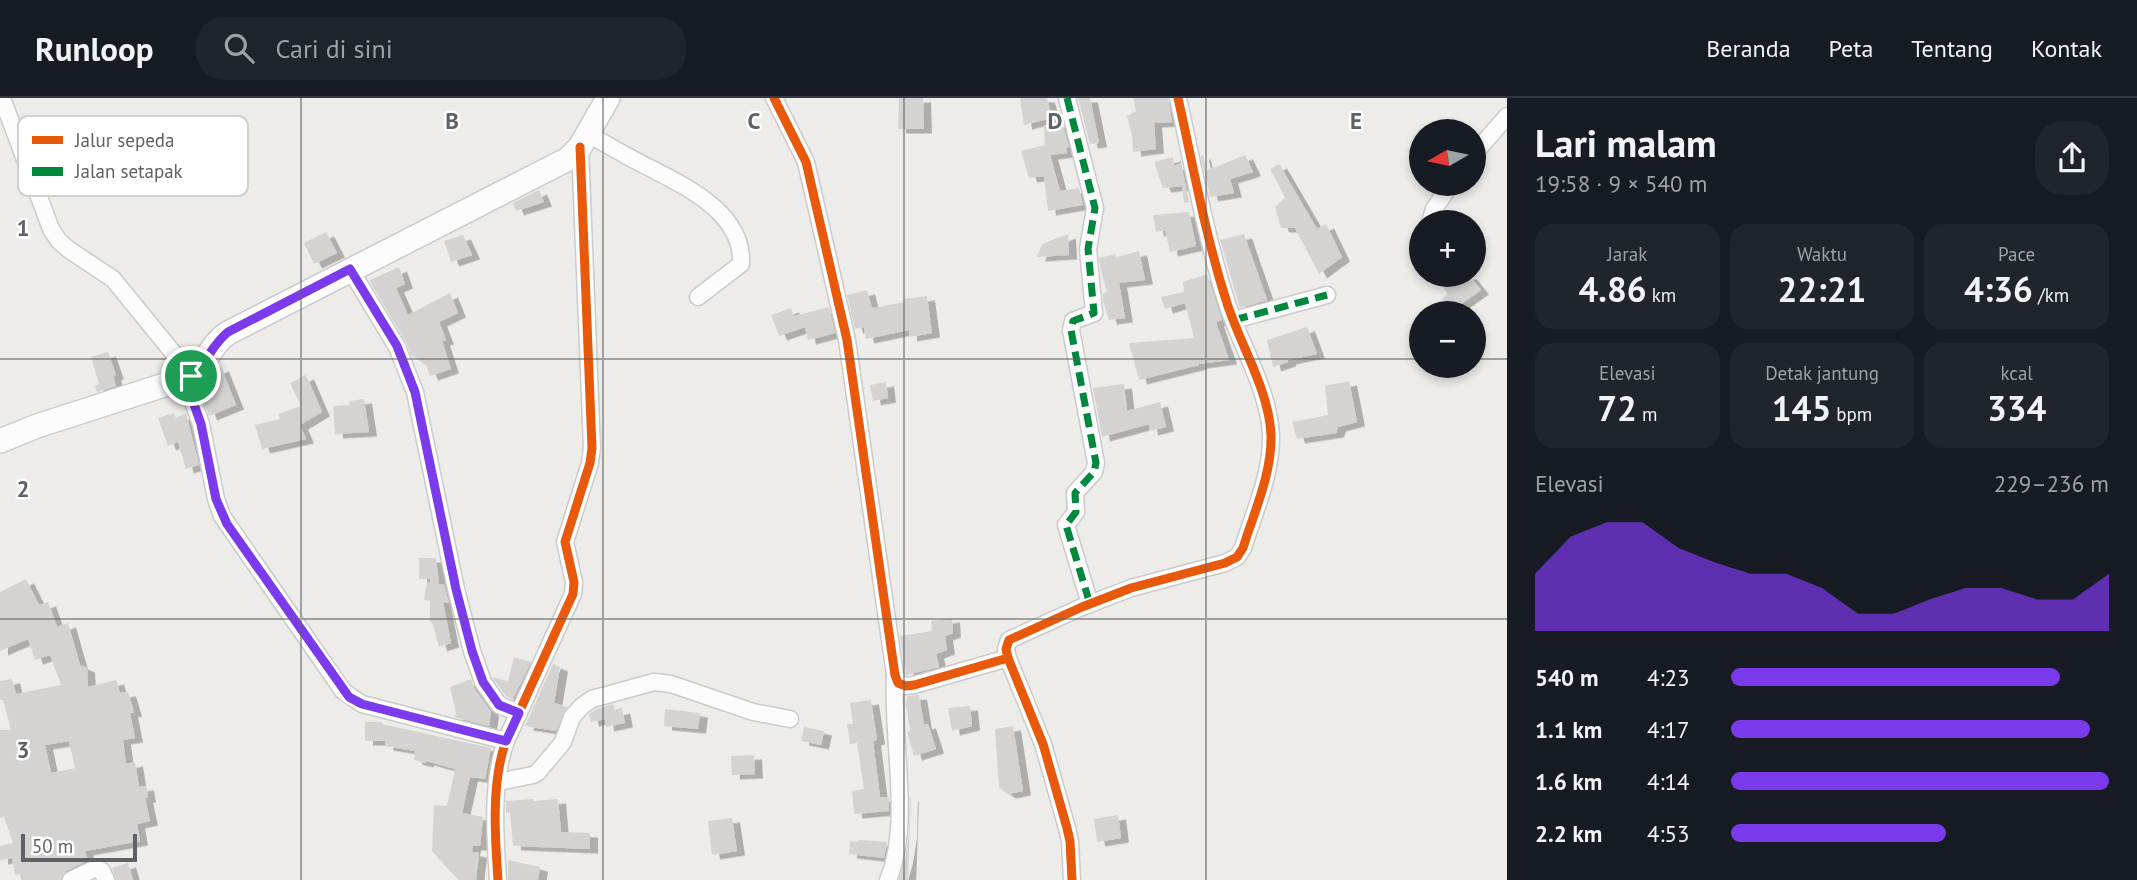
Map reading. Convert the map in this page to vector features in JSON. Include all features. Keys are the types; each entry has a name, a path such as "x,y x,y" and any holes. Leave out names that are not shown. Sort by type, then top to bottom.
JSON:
{"street":[{"path":"2,98 18,141"},
{"path":"0,441 37,426 188,377 203,363 214,344 228,332 555,168 568,159 584,141 608,98"},
{"path":"774,98 806,162 847,340 894,676 893,705 899,787 898,842 888,880"},
{"path":"1068,98 1096,213 1088,248 1093,315 1073,321 1071,330 1096,463 1094,472 1074,492 1076,512 1066,524 1090,604"},
{"path":"1072,880 1070,841 1043,744 1008,658 1006,649 1009,640 1131,588 1225,563 1241,554 1265,479 1269,457 1271,434 1260,388 1234,320 1211,247 1178,98"},
{"path":"1486,140 1507,116"},
{"path":"584,141 676,180 713,206 732,228 739,245 741,264 698,297"},
{"path":"498,880 496,848 499,763 506,741 573,594 574,582 565,542 592,456 584,141"},
{"path":"39,196 51,229 59,241 113,279 188,377 222,516 343,691 362,704 506,741"},
{"path":"350,269 397,346 415,392 456,589 483,682 499,705 519,713"},
{"path":"1234,320 1327,295"},
{"path":"894,676 898,683 914,685 1008,658"},
{"path":"498,782 538,772 563,741 572,717 592,699 654,682 671,684 753,712 790,719"},
{"path":"71,880 96,868 106,880"}],"building":[{"path":"899,98 923,98 924,129 898,129"},
{"path":"1020,98 1047,98 1052,118 1024,125"},
{"path":"1078,98 1090,98 1099,143 1090,144"},
{"path":"1133,98 1168,98 1172,122 1154,123 1156,149 1133,152 1127,116 1136,111"},
{"path":"1062,122 1069,147 1066,148 1067,153 1050,155 1060,191 1079,188 1083,205 1048,211 1044,176 1029,178 1021,151 1045,145 1044,126"},
{"path":"1203,155 1206,171 1245,155 1253,172 1230,179 1234,193 1210,197 1201,156"},
{"path":"1173,157 1174,166 1181,163 1189,202 1184,203 1182,186 1163,188 1154,162"},
{"path":"1279,164 1317,229 1326,224 1342,257 1319,274 1295,228 1281,228 1275,207 1285,197 1270,169"},
{"path":"539,190 544,202 516,211 513,203"},
{"path":"1189,212 1196,246 1170,252 1165,230 1156,232 1153,215"},
{"path":"326,232 337,253 314,264 304,243"},
{"path":"1068,234 1069,255 1037,257 1042,244"},
{"path":"1244,234 1267,300 1240,308 1220,240"},
{"path":"463,235 472,255 451,262 444,241"},
{"path":"1139,251 1145,280 1119,283 1125,318 1109,320 1103,301 1103,293 1107,292 1099,258"},
{"path":"399,267 405,284 396,288 408,315 450,293 458,313 439,322 446,340 442,341 451,369 430,376 426,365 411,355 373,287 370,280"},
{"path":"1207,274 1222,320 1216,322 1229,360 1199,364 1139,380 1129,343 1194,338 1185,303 1165,309 1161,297 1184,292 1183,282"},
{"path":"1443,287 1479,287 1481,290 1465,301 1444,301 1442,299 1447,294"},
{"path":"867,290 872,308 927,296 932,333 909,337 909,330 866,339 864,327 855,329 847,295"},
{"path":"829,307 835,333 808,340 805,327 779,336 771,315 791,308 794,316"},
{"path":"1307,327 1317,354 1288,360 1273,367 1267,340"},
{"path":"108,352 116,375 113,376 116,386 97,392 95,386 99,384 91,357"},
{"path":"221,367 236,405 209,416 199,388"},
{"path":"306,375 322,412 300,425 306,439 262,449 255,425 280,419 278,414 301,406 290,383"},
{"path":"1349,381 1357,422 1338,427 1336,433 1297,439 1292,422 1328,415 1325,386"},
{"path":"886,382 888,398 873,401 870,385"},
{"path":"1124,384 1127,411 1160,402 1166,427 1150,431 1149,424 1102,437 1093,388"},
{"path":"364,399 369,432 335,434 333,406 350,405 349,401"},
{"path":"174,413 176,418 186,413 199,465 186,469 178,442 168,446 158,418"},
{"path":"419,558 436,558 439,584 444,585 449,603 443,602 451,643 439,647 430,622 430,601 424,600 430,579 419,579"},
{"path":"26,579 39,605 48,602 57,627 68,623 80,665 87,668 88,687 116,680 120,693 128,692 134,712 130,713 135,738 123,740 126,764 135,762 139,787 146,786 148,798 145,798 150,821 137,824 140,841 85,851 88,860 66,871 61,880 21,880 20,874 15,875 12,858 0,860 0,846 13,843 4,817 0,818 0,730 11,730 3,700 0,700 0,681 12,679 16,694 61,685 50,655 35,660 28,639 0,651 0,592","holes":["69,741 75,768 51,773 45,745"]},
{"path":"952,618 953,633 945,636 947,650 936,654 939,667 906,675 900,636 932,631 931,621"},
{"path":"514,657 531,662 513,699 506,696 492,677 508,681"},
{"path":"553,664 560,667 554,703 567,707 556,731 525,726"},
{"path":"471,679 491,712 489,726 455,717 450,687"},
{"path":"919,695 924,725 928,724 936,749 914,756 907,732 910,730 906,705 907,696"},
{"path":"871,700 877,740 873,741 880,797 889,797 889,811 854,814 852,791 864,789 857,743 850,744 847,724 853,724 850,703"},
{"path":"613,704 615,711 622,709 625,723 606,727 605,719 591,722 589,714"},
{"path":"970,706 972,726 952,731 948,708"},
{"path":"665,709 700,713 698,729 664,726"},
{"path":"365,722 382,722 491,748 485,779 470,777 462,813 483,817 480,846 473,846 472,852 479,853 476,880 458,880 432,851 434,805 447,806 455,769 414,760 415,751 385,746 386,741 365,741"},
{"path":"1013,726 1023,791 1008,794 999,788 995,729"},
{"path":"804,727 824,731 821,745 801,741"},
{"path":"754,755 755,774 732,775 731,756"},
{"path":"910,797 908,880 899,880 909,834"},
{"path":"558,799 561,832 590,833 590,849 513,846 510,812 506,813 506,801"},
{"path":"1118,815 1121,838 1097,842 1094,819"},
{"path":"732,818 737,851 712,855 708,821"},
{"path":"850,841 887,842 884,858 849,854"},
{"path":"508,860 540,867 538,880 508,880"},
{"path":"128,863 133,880 116,880 112,868"}],"marked path":[{"path":"1067,98 1095,208 1088,249 1094,313 1073,321 1071,330 1096,463 1094,472 1075,493 1076,512 1066,525 1090,604"},
{"path":"1234,320 1327,295"}],"cycle path":[{"path":"774,98 806,162 847,340 898,683 914,685 1008,658"},
{"path":"1072,880 1067,828 1043,744 1008,658 1006,649 1009,640 1131,588 1225,563 1237,557 1243,548 1262,493 1271,450 1265,401 1219,275 1178,98"},
{"path":"498,880 495,810 501,757 573,594 574,582 565,542 590,463 592,448 580,147"}],"route":[{"path":"350,269 397,346 415,392 456,589 472,651 483,682 493,698 499,705 519,713 506,741 362,704 343,691 222,516 201,424 185,379 191,376 198,370 214,344 228,332 350,269"}]}
